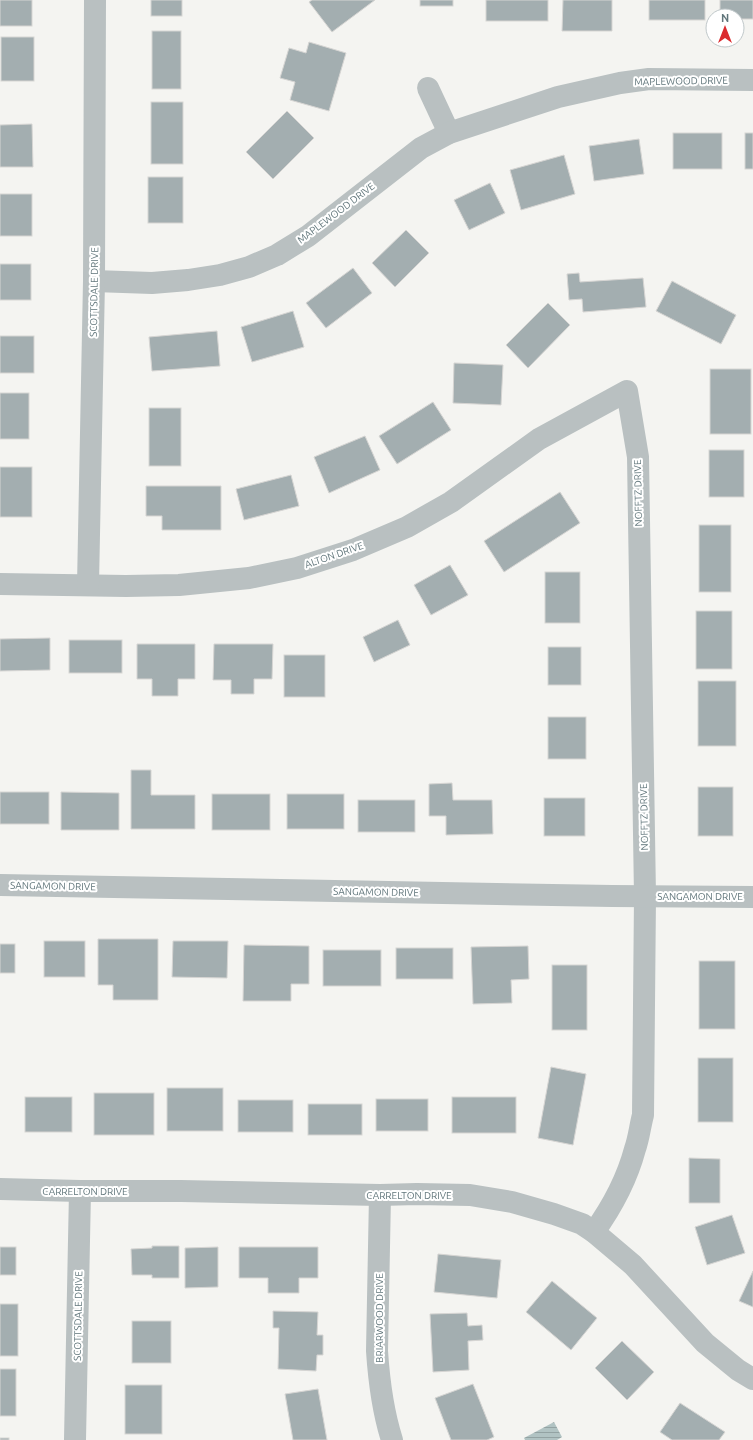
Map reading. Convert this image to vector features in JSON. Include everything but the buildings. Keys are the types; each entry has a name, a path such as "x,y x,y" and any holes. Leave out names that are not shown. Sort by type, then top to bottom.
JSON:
{"street":[{"name":"SCOTTSDALE DRIVE","path":"88,584 94,281 96,0"},
{"name":"MAPLEWOOD DRIVE","path":"94,281 152,283 188,280 220,275 249,267 277,255 308,236 421,148 449,133 558,98 620,83 649,80 753,80"},
{"path":"428,88 449,133"},
{"name":"ALTON DRIVE","path":"0,584 88,584 126,586 179,584 249,578 297,568 353,550 407,527 451,502 539,440 627,391"},
{"name":"NOFFTZ DRIVE","path":"594,1232 606,1214 624,1180 635,1149 643,1115 645,896 638,457 627,391"},
{"name":"SANGAMON DRIVE","path":"0,885 753,897"},
{"name":"CARRELTON DRIVE","path":"0,1189 380,1195 417,1194 470,1196 512,1202 582,1224 594,1232 633,1265 705,1343 738,1370 753,1379"},
{"name":"SCOTTSDALE DRIVE","path":"75,1440 80,1191"},
{"name":"BRIARWOOD DRIVE","path":"380,1195 377,1352 388,1429 392,1440"}],"shaded area":[{"path":"554,1422 562,1437 557,1440 525,1440 524,1438"}]}
